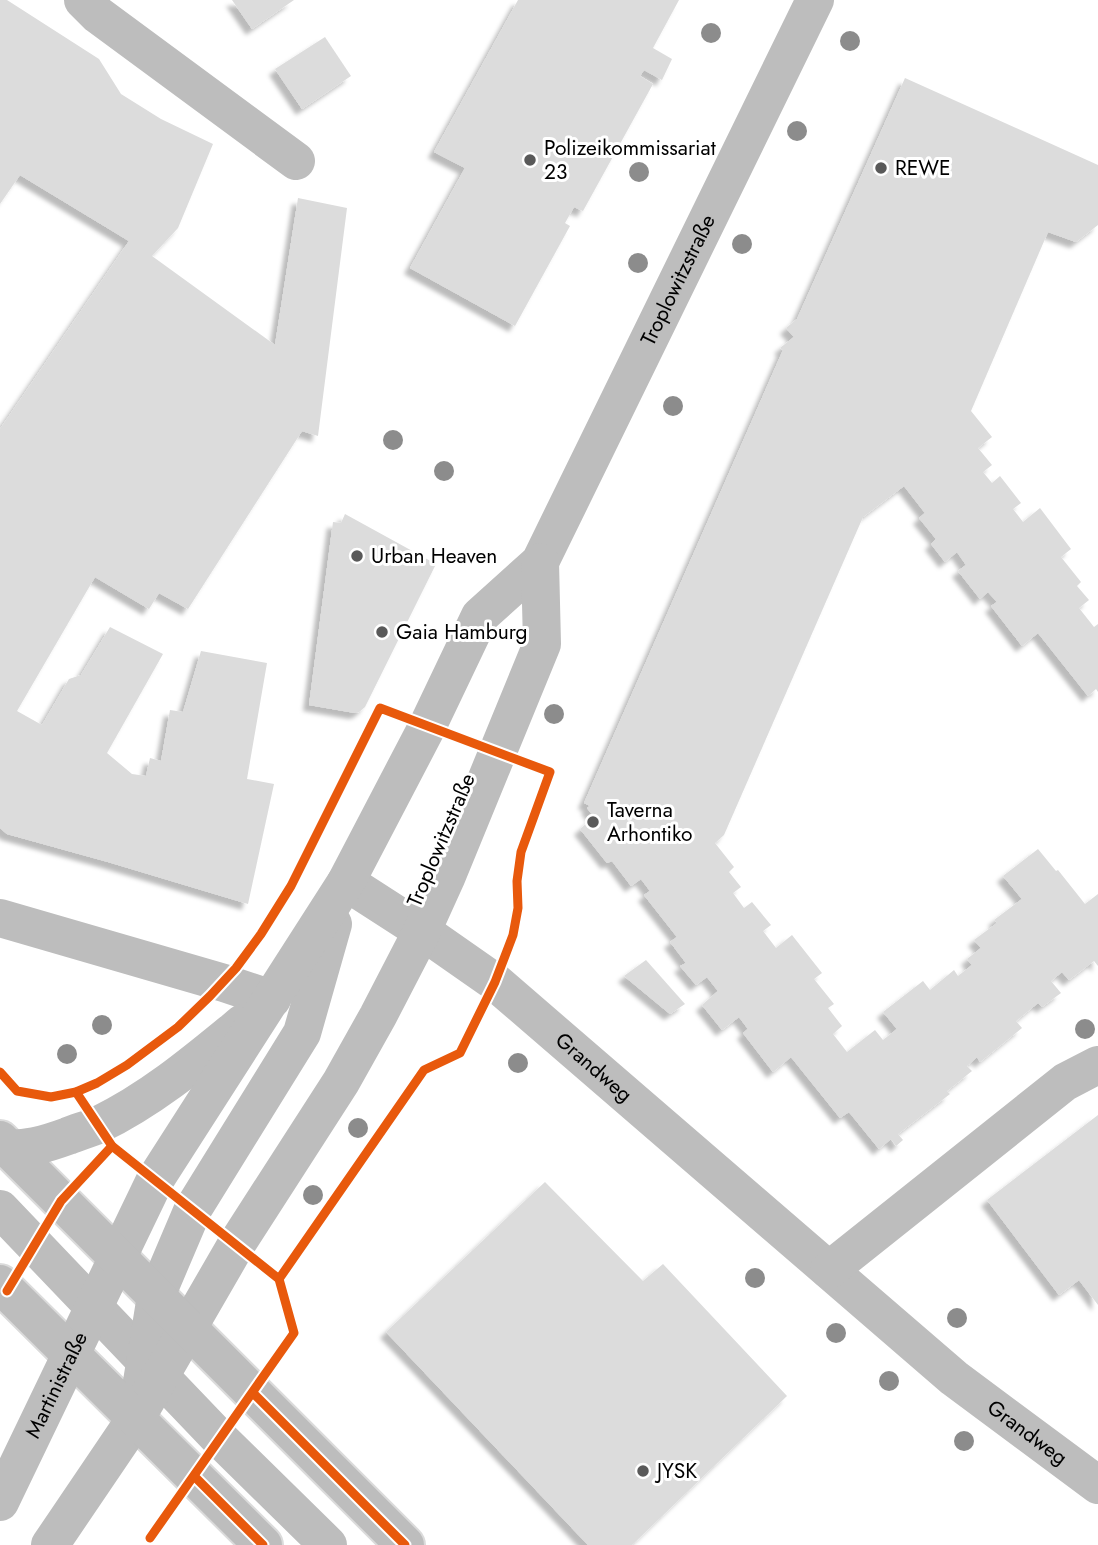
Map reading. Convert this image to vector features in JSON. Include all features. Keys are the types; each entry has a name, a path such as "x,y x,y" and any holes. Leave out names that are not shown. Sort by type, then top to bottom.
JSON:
{"street":[{"path":"83,0 109,23 296,161"},
{"name":"Troplowitzstraße","path":"93,1307 155,1180 346,882 428,725 480,616 540,562 815,0"},
{"name":"Troplowitzstraße","path":"152,1369 188,1328 236,1245 341,1082 422,931 542,644 540,562"},
{"path":"50,1545 136,1418 152,1369 156,1296 193,1209 302,1033 346,882"},
{"name":"Grandweg","path":"346,882 495,982 954,1378 1098,1486"},
{"path":"0,918 272,999"},
{"path":"3,1145 27,1149 98,1125 159,1090 272,999"},
{"path":"829,1270 1065,1082 1098,1065"},
{"path":"3,1145 405,1545"},
{"path":"0,1209 220,1439 328,1545"},
{"path":"0,1284 263,1545"},
{"name":"Martinistraße","path":"0,1502 93,1307"}],"building":[{"path":"0,0 7,0 99,59 121,94 161,119 213,144 178,228 152,256 275,345 298,198 347,208 318,436 302,431 188,609 159,593 149,609 95,577 17,711 42,725 69,679 81,675 110,627 163,654 107,753 132,774 146,776 150,758 161,761 170,710 183,712 201,651 267,663 247,779 274,784 248,904 7,834 0,828 0,429 129,241 20,175 0,204"},
{"path":"232,0 294,0 252,29"},
{"name":"Polizeikommissariat 23","path":"518,0 679,0 653,48 672,59 662,80 644,70 640,76 653,84 583,211 574,207 565,223 570,226 515,326 410,268 465,168 434,152"},
{"path":"325,37 351,76 302,109 275,69"},
{"path":"905,78 1098,165 1098,225 1076,242 1048,232 971,411 992,437 978,448 992,465 983,472 992,483 1000,476 1021,503 1013,509 1023,522 1040,508 1071,549 1061,557 1081,582 1077,586 1089,600 1079,608 1094,627 1098,624 1098,692 1096,689 1088,696 1038,633 1022,646 991,606 997,602 988,592 980,599 958,571 966,565 957,552 945,562 931,544 936,539 919,518 925,513 904,486 863,517 724,835 715,843 734,867 729,872 741,887 733,893 744,908 752,902 771,925 763,931 776,948 792,935 822,973 814,979 834,1004 828,1008 842,1026 833,1034 847,1052 875,1030 883,1040 897,1029 883,1012 923,981 930,990 954,970 958,976 972,965 967,959 981,948 974,940 997,923 994,920 1022,899 1003,876 1038,849 1085,904 1098,894 1098,966 1094,961 1069,980 1062,972 1051,981 1061,993 1042,1007 1038,1003 1016,1021 1022,1028 980,1062 977,1057 967,1066 972,1071 947,1091 950,1094 898,1134 903,1140 896,1146 891,1139 879,1149 849,1112 840,1118 791,1057 773,1072 743,1033 748,1029 739,1017 722,1030 702,1005 718,991 707,977 696,985 680,966 686,963 670,942 677,937 644,895 650,891 641,879 631,886 612,861 607,863 580,829 594,817 587,808 590,806 584,803 783,350 780,348 794,337 786,328 797,319"},
{"path":"345,514 436,564 365,707 355,713 309,705 333,522 341,523"},
{"path":"646,960 685,1004 670,1014 624,976"},
{"path":"1098,1115 1098,1305 1079,1280 1059,1295 987,1200"},
{"path":"545,1182 643,1281 663,1264 787,1396 632,1545 588,1545 386,1332"}],"cycle path":[{"path":"0,1072 17,1091 51,1097 76,1092 127,1065 178,1027 236,968 261,934 291,886 380,708 550,772 521,852 517,881 518,908 513,935 495,982 460,1053 424,1070 279,1279"},
{"path":"76,1092 112,1146 279,1279 294,1333 150,1538"},
{"path":"7,1291 61,1201 112,1146"},
{"path":"253,1393 405,1545"},
{"path":"195,1477 263,1545"}],"place":[{"name":"Polizeikommissariat 23","path":"530,160"},
{"name":"REWE","path":"881,168"},
{"name":"Urban Heaven","path":"357,556"},
{"name":"Gaia Hamburg","path":"382,632"},
{"name":"Taverna Arhontiko","path":"593,822"},
{"name":"JYSK","path":"643,1471"}]}
